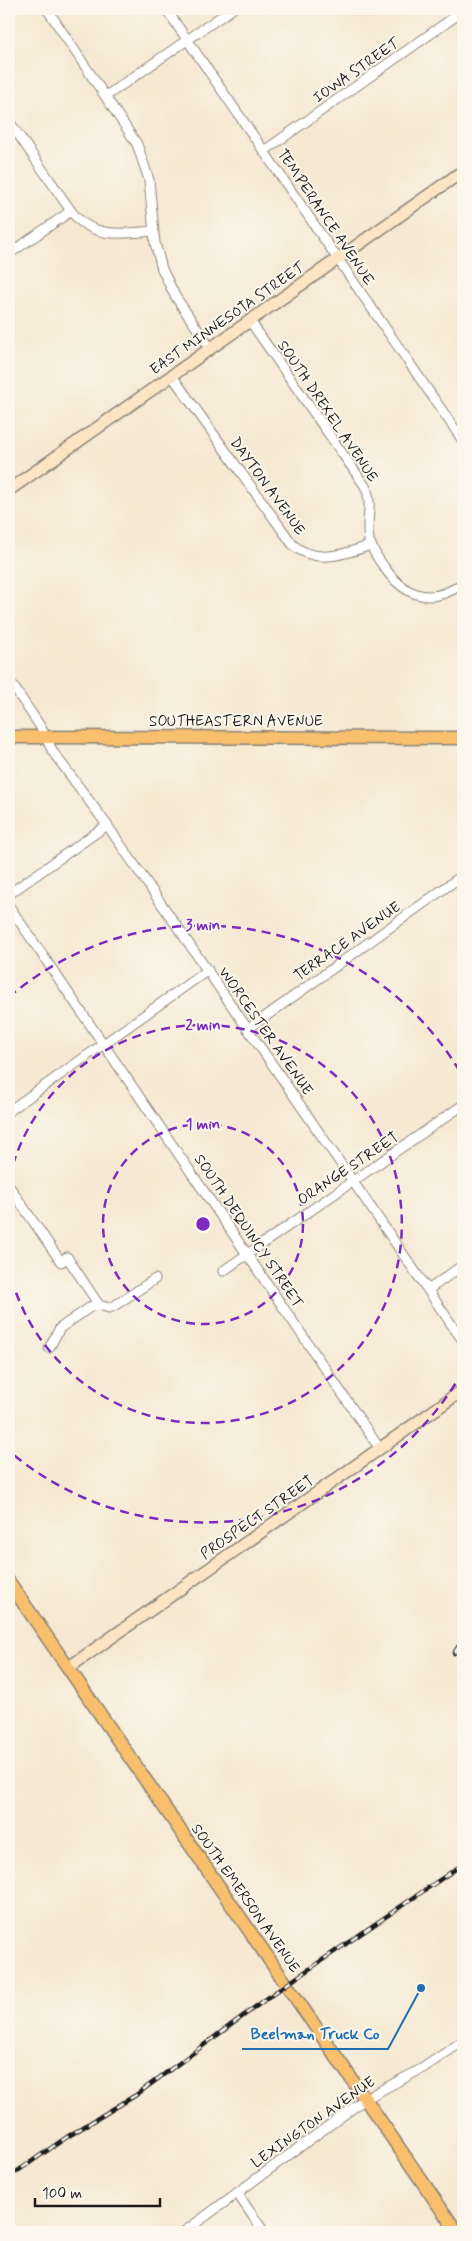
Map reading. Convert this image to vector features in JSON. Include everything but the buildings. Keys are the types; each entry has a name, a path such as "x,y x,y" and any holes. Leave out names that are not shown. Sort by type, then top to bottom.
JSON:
{"main road":[{"name":"SOUTHEASTERN AVENUE","path":"9,737 463,738"},
{"name":"SOUTH EMERSON AVENUE","path":"9,1582 457,2232"}],"street":[{"path":"46,9 130,130 143,158 150,188 158,256 168,283 211,349"},
{"name":"TEMPERANCE AVENUE","path":"166,9 463,441"},
{"path":"106,96 232,9"},
{"name":"IOWA STREET","path":"264,151 463,11"},
{"path":"9,121 71,211 85,224 106,233 154,231"},
{"name":"EAST MINNESOTA STREET","path":"9,490 463,171"},
{"path":"9,254 71,211"},
{"name":"SOUTH DREXEL AVENUE","path":"250,321 365,486 370,503 368,530 371,545 394,580 403,588 422,595 438,595 450,591 463,583"},
{"name":"DAYTON AVENUE","path":"172,376 293,545 306,554 326,557 371,545"},
{"name":"WORCESTER AVENUE","path":"9,680 40,726 53,752 107,825 208,970 463,1341"},
{"path":"9,894 107,825"},
{"name":"TERRACE AVENUE","path":"248,1028 463,875"},
{"name":"SOUTH DEQUINCY STREET","path":"9,906 380,1448"},
{"path":"9,1111 208,970"},
{"name":"ORANGE STREET","path":"223,1271 463,1105"},
{"path":"9,1187 61,1262 67,1258 99,1305"},
{"path":"428,1290 463,1265"},
{"path":"49,1348 64,1324 92,1306 99,1305 109,1308 114,1306 155,1279"},
{"name":"PROSPECT STREET","path":"68,1668 463,1390"},
{"name":"LEXINGTON AVENUE","path":"184,2232 365,2099 423,2068 463,2041"},
{"path":"237,2193 264,2232"}],"railway":[{"path":"454,1653 463,1640"},
{"path":"9,2177 67,2137 136,2095 277,1991 463,1864"}],"place":[{"name":"Beelman Truck Co","path":"421,1988"}]}
